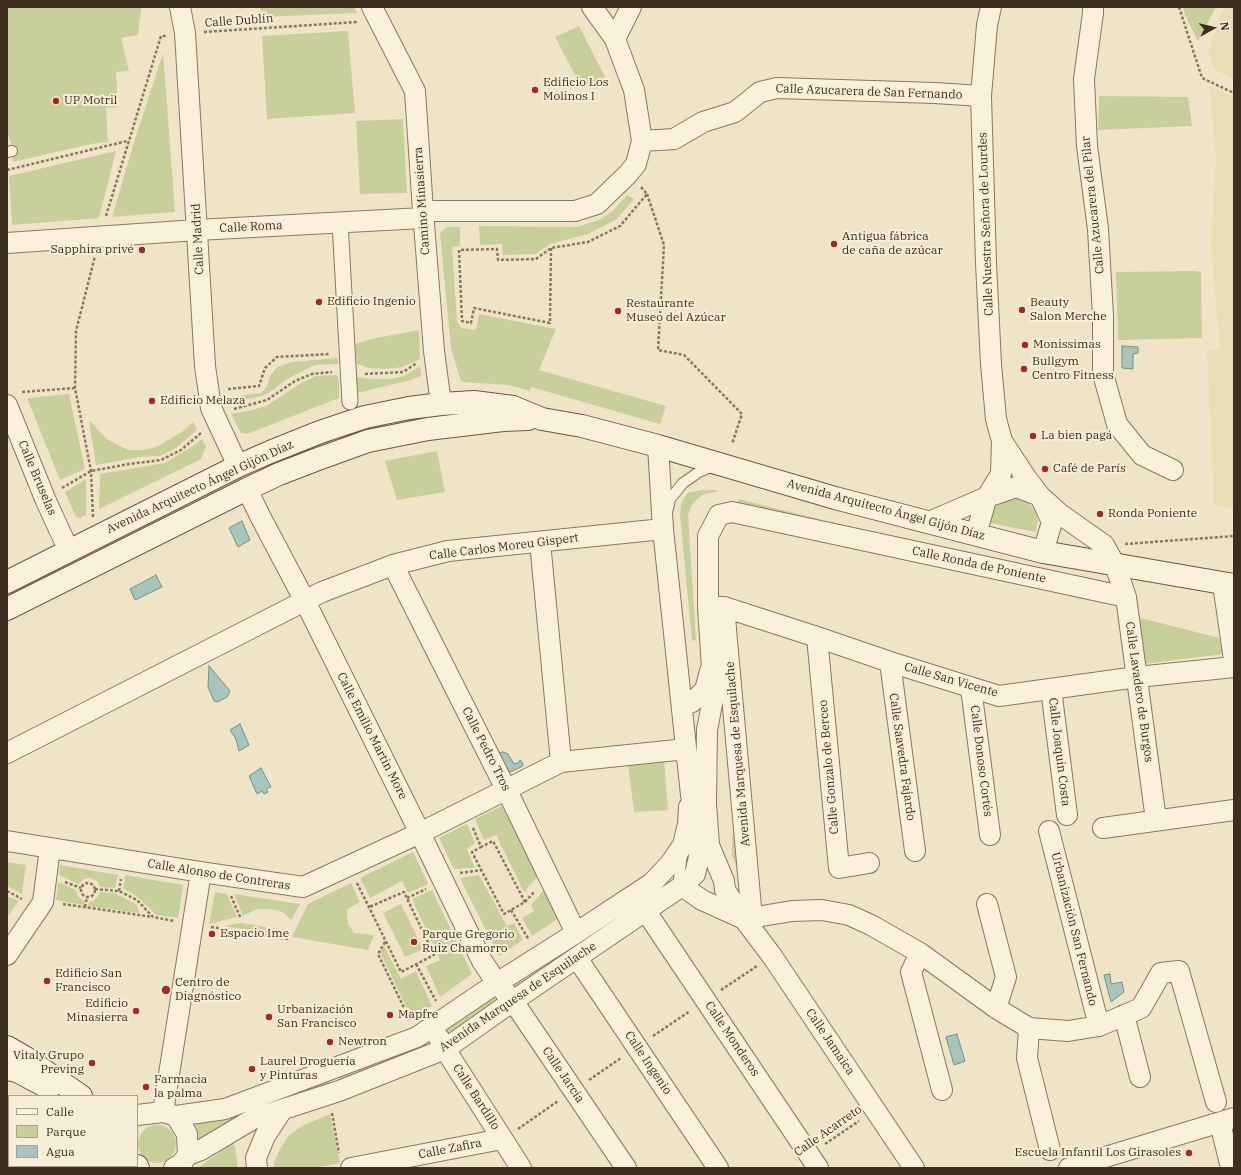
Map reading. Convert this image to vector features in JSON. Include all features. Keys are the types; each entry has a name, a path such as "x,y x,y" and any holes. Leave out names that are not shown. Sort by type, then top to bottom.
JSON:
{"main road":[{"name":"Avenida Arquitecto Ángel Gijón Díaz","path":"7,582 238,466 320,432 365,417 409,408 474,402 513,407 542,418 582,426 658,446 835,498 1043,552 1228,584"},
{"name":"Avenida Arquitecto Ángel Gijón Díaz","path":"7,609 247,489 292,469 368,441 428,428 503,420 542,418"},
{"path":"7,1046 80,1095"},
{"path":"7,1069 17,1071 49,1088 56,1095"}],"street":[{"name":"Calle Madrid","path":"180,7 185,33 205,366 211,408 238,466"},
{"path":"423,214 574,211 596,204 628,174 636,164 642,141 634,90 615,39 592,7"},
{"path":"615,39 631,7"},
{"name":"Calle Nuestra Señora de Lourdes","path":"991,7 987,25 981,96 986,262 991,364 996,419 1002,441 1024,476 1040,496 1060,514 1104,545 1115,565"},
{"name":"Calle Azucarera del Pilar","path":"1093,7 1084,79 1087,146 1098,229 1103,316 1103,374 1117,424 1142,455 1173,470"},
{"name":"Camino Minasierra","path":"376,14 415,91 434,351 441,404"},
{"name":"Calle Azucarera de San Fernando","path":"642,141 674,139 703,122 735,112 760,92 777,88 935,92 981,96"},
{"name":"Calle Roma","path":"7,243 340,222 423,214"},
{"path":"340,222 350,402"},
{"name":"Calle Bruselas","path":"12,399 46,501 69,551"},
{"name":"Calle Nuestra Señora de Lourdes","path":"976,534 987,497 1001,474 1002,441"},
{"name":"Avenida Marquesa de Esquilache","path":"181,1162 253,1119 339,1091 445,1049 682,886 695,874 705,854 699,799 686,749 663,529 658,446"},
{"path":"929,522 987,497 1016,487 1040,496 1052,522 1043,552"},
{"name":"Calle Emilio Martín More","path":"247,489 305,600 482,961 497,983"},
{"name":"Avenida Marquesa de Esquilache","path":"748,918 708,536 719,515 732,512 830,534"},
{"name":"Calle Carlos Moreu Gispert","path":"305,600 393,565 448,551 663,529"},
{"name":"Calle Ronda de Poniente","path":"830,534 1126,597"},
{"path":"540,542 561,762 686,749"},
{"name":"Calle Pedro Tros","path":"393,565 506,789 576,933"},
{"name":"Calle Lavadero de Burgos","path":"1115,565 1126,597 1156,820"},
{"path":"1228,584 1234,660"},
{"path":"7,753 305,600"},
{"name":"Avenida Marquesa de Esquilache","path":"682,706 692,702 705,690 712,668 716,607"},
{"name":"Calle San Vicente","path":"716,607 817,637 998,696 1137,677 1234,667"},
{"name":"Calle Gonzalo de Berceo","path":"817,637 839,868 869,863"},
{"name":"Calle Saavedra Fajardo","path":"890,662 915,851"},
{"name":"Avenida Marquesa de Esquilache","path":"138,1115 210,1112 230,1108 417,1037 497,983 652,883 670,864 683,845 688,824 699,799 707,730 716,683 712,668"},
{"name":"Calle Donoso Cortés","path":"971,688 990,835"},
{"name":"Calle Joaquín Costa","path":"1050,689 1067,816"},
{"name":"Calle Alonso de Contreras","path":"7,841 304,887 420,833 561,762"},
{"path":"1103,828 1234,810"},
{"name":"Urbanización San Fernando","path":"1050,831 1100,1026"},
{"path":"7,955 43,902 50,848"},
{"name":"Calle Jamaica","path":"705,854 724,881 725,890 748,918 914,1168"},
{"path":"169,1114 201,872"},
{"name":"Calle Jamaica","path":"682,886 702,900 748,918"},
{"path":"987,904 1006,977 996,1008"},
{"name":"Calle Monderos","path":"645,910 813,1161"},
{"path":"748,918 792,911 814,910 849,915 871,925 920,953 996,1008 1029,1028 1068,1031 1100,1026 1141,1008 1161,973 1180,971 1216,1102"},
{"path":"920,953 911,972 942,1090"},
{"name":"Calle Ingenio","path":"577,958 718,1168"},
{"name":"Calle Jarcia","path":"497,983 513,1001 626,1168"},
{"path":"1124,1015 1140,1077"},
{"name":"Calle Bardillo","path":"439,1022 445,1049 521,1168"},
{"path":"1029,1028 1027,1058 1050,1150"},
{"path":"256,1168 256,1158 265,1136 282,1110"},
{"name":"Avenida Marquesa de Esquilache","path":"169,1114 187,1134 181,1162"},
{"path":"1069,1168 1227,1120 1231,1168"},
{"name":"Calle Zafira","path":"346,1164 502,1139"}],"lane":[{"path":"663,529 670,499 683,483 699,472 718,464"},
{"path":"682,886 678,879 683,845"},
{"path":"705,854 725,890"}],"path":[{"path":"1179,7 1202,78 1234,93"},
{"name":"Calle Dublín","path":"203,32 376,14"},
{"path":"95,537 91,471 75,388 76,331 100,236 160,36 167,36"},
{"path":"7,170 128,141"},
{"path":"640,186 647,194 664,245 658,350 684,355 742,414 732,444"},
{"path":"551,248 550,324 474,308 471,323 462,321 459,250 497,249 498,260 536,259 551,248 588,242 620,226 647,194"},
{"path":"225,390 259,386 265,368 277,357 347,353"},
{"path":"12,399 75,388"},
{"path":"1104,545 1234,536"},
{"path":"466,809 481,847"},
{"path":"493,840 525,902 504,914 472,852 481,847 493,840"},
{"path":"349,866 385,942 401,972 434,955 404,892 369,908"},
{"path":"119,890 122,872"},
{"path":"62,880 82,888"},
{"path":"87,897 83,895 82,888 84,884 89,883 93,885 95,889"},
{"path":"407,898 432,886"},
{"path":"95,889 119,890 137,900 153,917"},
{"path":"87,897 93,895 95,889"},
{"path":"229,890 241,919"},
{"path":"7,892 26,901"},
{"path":"85,907 87,897"},
{"path":"59,903 180,922"},
{"path":"511,910 531,944"},
{"path":"209,926 288,939"},
{"path":"385,942 378,954 412,1024"},
{"path":"416,964 439,1022"},
{"path":"339,1091 330,1105 346,1164"},
{"name":"Calle Acarreto","path":"813,1161 876,1109"}],"shaded area":[{"path":"1225,7 1234,7 1234,80 1214,69 1208,53"},
{"path":"1209,86 1234,97 1234,509 1214,505 1207,351 1220,349 1211,245 1216,158"}],"green space":[{"name":"UP Motril","path":"7,7 144,7 141,9 138,35 121,38 129,71 116,72 118,107 106,108 108,142 91,144 13,162 11,142 7,133"},
{"path":"260,7 354,7 357,13 262,17"},
{"path":"1183,7 1216,7 1198,41 1185,15"},
{"path":"579,26 605,77 582,88 555,37"},
{"path":"348,31 355,113 267,119 262,36"},
{"path":"163,53 175,212 112,217 135,139"},
{"path":"1099,96 1188,97 1192,126 1098,130"},
{"path":"403,119 407,193 360,194 356,121"},
{"path":"116,151 99,218 12,225 9,176"},
{"path":"627,195 634,199 617,219 588,234 550,244 536,254 503,255 502,244 480,245 479,226 577,227 599,220 613,211"},
{"path":"447,227 460,227 460,246 452,247 457,321 461,328 476,330 479,314 556,329 539,370 666,406 660,424 531,387 530,391 508,385 462,382 451,348 440,233"},
{"path":"1116,272 1201,272 1202,338 1118,340"},
{"path":"419,330 420,359 403,367 386,369 369,368 357,364 355,344 376,338"},
{"path":"338,358 338,364 315,365 287,379 263,396 226,403 224,398 261,393 267,386 270,376 277,367 292,362"},
{"path":"420,366 421,376 411,380 357,393 357,377 390,379 404,376"},
{"path":"337,375 339,382 339,398 247,434 241,433 231,414 266,406 301,383 316,376"},
{"path":"69,394 85,469 60,480 27,398"},
{"path":"439,411 438,417 7,599 7,593 259,465 369,425"},
{"path":"91,421 107,439 128,450 143,450 156,447 182,432 193,422 197,430 176,448 160,456 141,457 96,465 89,422"},
{"path":"202,439 206,446 201,459 99,509 100,474 165,463"},
{"path":"437,451 445,492 397,500 385,461"},
{"path":"86,479 86,515 80,518 76,517 65,492"},
{"path":"702,490 716,490 717,492 704,494 697,499 691,507 688,515 696,640 692,641 680,514 681,504 687,493"},
{"path":"1016,498 1027,502 1035,510 1038,521 1036,532 990,523 993,509 1002,501"},
{"path":"738,499 847,526 846,530 737,503"},
{"path":"1137,617 1219,638 1224,654 1143,664"},
{"path":"664,760 668,810 634,812 628,764"},
{"path":"502,806 538,876 524,892 496,835 484,840 475,819"},
{"path":"467,824 475,843 467,849 475,868 454,869 439,838"},
{"path":"734,830 738,871 732,855 732,839"},
{"path":"413,852 428,884 408,893 402,881 370,898 360,878"},
{"path":"7,862 26,865 22,894 7,886"},
{"path":"60,865 118,875 115,888 100,887 97,881 90,878 84,879 78,884 59,875"},
{"path":"125,875 183,885 178,918 156,915 139,898 123,888"},
{"path":"479,875 507,926 514,923 523,940 499,956 460,878"},
{"path":"670,881 670,884 516,991 513,986"},
{"path":"58,882 76,890 79,898 85,901 84,905 56,900"},
{"path":"351,883 360,902 347,909 348,924 354,933 374,935 368,950 292,937 308,904"},
{"path":"432,890 472,974 440,997 426,966 440,960 412,899"},
{"path":"544,890 559,918 532,936 522,918 534,911 531,905"},
{"path":"100,892 115,893 137,905 139,913 88,906 89,902 98,897"},
{"path":"215,892 227,894 237,917 209,924"},
{"path":"234,894 300,904 291,920 283,912 270,909 257,909 243,916"},
{"path":"7,896 19,901 7,917"},
{"path":"401,904 423,949 405,957 383,913"},
{"path":"241,923 286,930 284,936 224,926"},
{"path":"384,946 401,979 416,971 432,1006 411,1017 380,952"},
{"path":"496,993 502,1001 451,1036 445,1028"},
{"path":"427,1040 430,1047 341,1082 339,1075"},
{"path":"328,1079 330,1085 199,1140 198,1131 194,1121"},
{"path":"330,1114 340,1163 315,1168 274,1168 274,1162 289,1135 302,1126"},
{"path":"157,1125 167,1128 173,1134 176,1144 173,1154 167,1160 157,1163 147,1160 141,1154 138,1144 141,1134 147,1128"},
{"path":"232,1144 235,1146 238,1168 197,1168"}],"water":[{"path":"1122,346 1138,347 1138,353 1133,354 1133,369 1122,368"},
{"path":"242,521 250,540 238,547 229,528"},
{"path":"156,575 162,587 135,600 130,589"},
{"path":"209,666 230,691 227,697 218,702 214,701 208,687"},
{"path":"240,724 249,745 239,751 236,739 230,730"},
{"path":"503,752 508,754 514,764 518,763 520,760 523,766 508,773 498,753"},
{"path":"261,768 271,787 266,789 268,792 264,794 262,791 257,794 249,776"},
{"path":"1110,974 1111,984 1122,982 1124,992 1111,1002 1104,975"},
{"path":"957,1034 965,1061 954,1065 946,1037"}],"place":[{"name":"Edificio Los Molinos I","path":"535,90"},
{"name":"UP Motril","path":"56,101"},
{"name":"Antigua fábrica de caña de azúcar","path":"834,244"},
{"name":"Sapphira privé","path":"142,250"},
{"name":"Edificio Ingenio","path":"319,302"},
{"name":"Beauty Salon Merche","path":"1022,310"},
{"name":"Restaurante Museo del Azúcar","path":"618,311"},
{"name":"Monissimas","path":"1025,345"},
{"name":"Bullgym Centro Fitness","path":"1024,369"},
{"name":"Edificio Melaza","path":"152,401"},
{"name":"La bien pagá","path":"1033,436"},
{"name":"Café de París","path":"1045,469"},
{"name":"Ronda Poniente","path":"1100,514"},
{"name":"Espacio Ime","path":"212,934"},
{"name":"Parque Gregorio Ruiz Chamorro","path":"414,942"},
{"name":"Edificio San Francisco","path":"47,981"},
{"name":"Centro de Diagnóstico","path":"166,990"},
{"name":"Edificio Minasierra","path":"136,1011"},
{"name":"Mapfre","path":"390,1015"},
{"name":"Urbanización San Francisco","path":"269,1017"},
{"name":"Newtron","path":"330,1042"},
{"name":"Vitaly Grupo Preving","path":"92,1063"},
{"name":"Laurel Droguería y Pinturas","path":"252,1069"},
{"name":"Farmacia la palma","path":"146,1087"},
{"name":"Escuela Infantil Los Girasoles","path":"1189,1153"}]}
